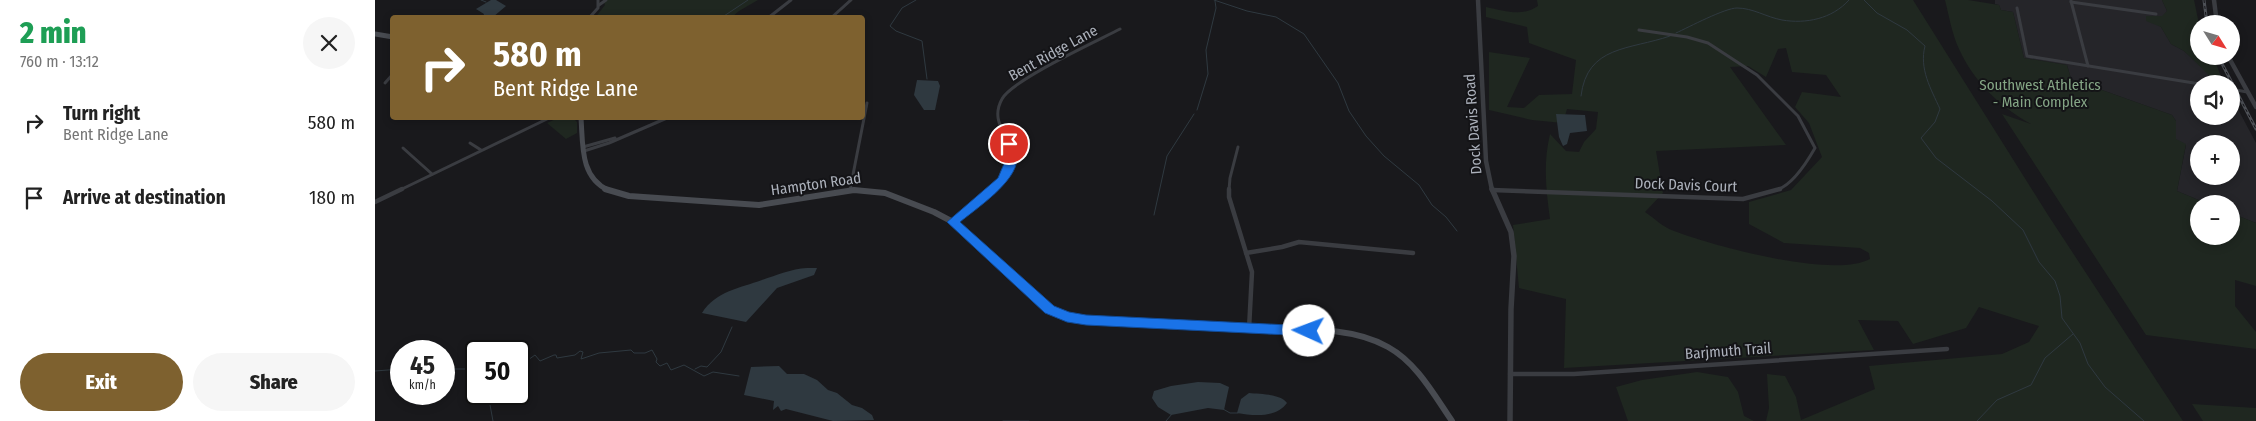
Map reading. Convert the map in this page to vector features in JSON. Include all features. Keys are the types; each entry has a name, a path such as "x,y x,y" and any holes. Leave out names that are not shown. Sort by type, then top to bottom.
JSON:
{"main road":[{"path":"375,34 390,36"},
{"name":"Hampton Road","path":"581,120 586,170 591,179 601,188 619,194 759,204 850,190 869,190 885,193 934,212 953,222 1043,305 1057,313 1086,320 1341,333 1375,340 1409,363 1452,421"}],"street":[{"path":"598,0 599,5"},
{"path":"593,15 599,5 606,0"},
{"path":"773,15 791,0"},
{"path":"834,15 851,0"},
{"name":"Dock Davis Road","path":"1478,0 1486,161 1492,190 1511,232 1513,248 1510,421"},
{"path":"2214,0 2216,15"},
{"path":"2088,66 2071,1 2156,14"},
{"path":"2017,8 2027,56 2190,82"},
{"name":"Bent Ridge Lane","path":"953,222 991,192 1008,171 1012,159 1009,144 1001,129 997,113 1006,92 1120,29"},
{"name":"Dock Davis Court","path":"1492,190 1743,199 1783,188 1809,159 1815,148 1798,116 1757,75 1708,43 1687,37 1639,30"},
{"path":"2232,65 2256,107"},
{"path":"385,83 390,77"},
{"path":"2240,91 2247,92"},
{"path":"865,113 867,103"},
{"path":"375,202 545,120"},
{"path":"584,149 619,138 662,120"},
{"path":"850,190 864,120"},
{"path":"469,143 481,150"},
{"path":"1238,146 1230,178 1229,197 1252,272 1249,329"},
{"path":"403,148 432,174"},
{"path":"1246,253 1275,247 1291,247 1299,242 1413,253"},
{"name":"Barjmuth Trail","path":"1510,374 1574,374 1947,349"}],"shaded area":[{"path":"491,0 496,0 506,6 495,15 484,15 476,9"},
{"path":"1995,0 2162,0 2167,11 2163,16 2147,16 2161,27 2171,44 2190,56 2190,65 2199,65 2210,75 2190,75 2190,125 2240,125 2240,113 2256,143 2256,223 2240,217 2240,195 2190,196 2177,191 2186,145 2175,139 2176,121 2172,115 2071,79 2067,65 2024,58 2013,12 2001,10 1999,5 1995,4"},
{"path":"917,80 938,81 940,86 935,110 924,110 914,95"},
{"path":"1556,114 1585,115 1587,131 1570,133 1567,144 1563,146 1559,137"},
{"path":"817,268 814,275 777,288 746,322 702,313 714,300 729,291 784,272"},
{"path":"779,366 787,374 804,374 817,380 828,390 837,393 852,405 862,408 872,415 874,420 833,421 786,409 781,411 778,406 773,410 774,401 744,395 751,367"},
{"path":"1198,382 1220,383 1229,387 1224,410 1208,408 1171,415 1158,407 1152,398 1154,391"},
{"path":"1249,393 1275,396 1287,403 1271,414 1250,415 1237,413 1241,399"}],"green space":[{"path":"603,0 758,0 734,15 597,15 605,5"},
{"path":"1537,0 1913,0 2048,215 2183,421 1766,421 1769,408 1767,374 1785,376 1796,397 1801,420 1875,389 1869,366 2002,354 2029,342 2039,326 1979,307 1966,328 1913,344 1898,321 1858,320 1874,350 1564,368 1566,299 1519,288 1513,225 1550,219 1546,187 1546,166 1550,134 1566,151 1579,152 1584,142 1596,129 1598,112 1567,109 1563,123 1532,120 1489,110 1489,52 1530,58 1507,107 1524,108 1539,95 1572,94 1576,60 1529,43 1527,27 1486,17 1486,7 1520,12 1538,6","holes":["1786,48 1792,72 1826,75 1841,97 1802,92 1795,107 1809,123 1822,157 1791,190 1749,202 1749,224 1784,243 1860,248 1869,253 1870,259 1853,264 1829,265 1802,263 1744,252 1670,230 1645,212 1663,193 1656,151 1786,145 1730,67 1748,66 1766,77 1778,49"]},
{"name":"Southwest Athletics - Main Complex","path":"1945,0 1968,0 1999,5 2001,10 2013,12 2024,58 2067,65 2071,79 2172,115 2176,121 2176,139 2186,144 2177,191 2190,196 2190,245 2240,245 2240,217 2256,223 2256,286 2235,280 2235,306 2256,332 2256,349 2146,335 2002,114 2031,124 1999,102 1980,83 1959,49"},
{"path":"2162,0 2194,0 2197,15 2190,15 2190,57 2171,44 2161,27 2146,21 2146,16 2162,16 2167,11"},
{"path":"2198,65 2217,65 2220,75 2209,75"},
{"path":"554,120 575,120 577,122 577,133 566,139 547,123"},
{"path":"1697,372 1728,377 1738,392 1744,416 1754,421 1628,421 1616,387 1642,380"},
{"path":"2192,404 2256,408 2256,421 2203,421"}],"waterway":[{"path":"481,0 486,2"},
{"path":"726,15 748,0"},
{"path":"916,0 902,8 890,26 896,31 922,41 927,79"},
{"path":"1214,0 1247,11 1276,17 1304,34 1338,83 1349,111 1366,136 1384,156 1419,185 1432,205 1446,217 1457,231"},
{"path":"1676,33 1731,9 1743,8 1782,20 1800,21 1827,16 1849,0"},
{"path":"1864,0 1877,13 1907,30 1925,46 1925,71 1940,109 1935,122 1921,138 1936,158 1992,201 2023,230 2039,262 2055,281 2060,296 2062,318 2080,343 2088,364 2105,387 2144,421"},
{"path":"1197,110 1208,74 1206,50 1216,8 1215,1"},
{"path":"1581,96 1585,79 1592,67 1601,58 1613,52 1670,36"},
{"path":"1154,215 1167,156 1194,114"},
{"path":"695,369 701,366 707,367 721,352 732,327"},
{"path":"1977,421 1997,400 2031,385 2045,358 2073,334"},
{"path":"530,359 535,355 540,361 554,355 557,358 575,355 580,351 583,352 581,359 599,353 631,350 634,353 645,353 652,350 657,359 656,362 660,366 667,363 671,370 684,365 704,376 713,372 739,376"},
{"path":"455,369 465,369"},
{"path":"375,371 390,370"},
{"path":"490,405 493,421"},
{"path":"1223,409 1230,413 1238,413"},
{"path":"1166,421 1172,414"},
{"path":"1003,421 1029,421"}],"railway":[{"path":"2204,0 2206,15"},
{"path":"2223,65 2256,129"}],"route":[{"path":"1009,144 1012,159 1002,181 953,222 1049,309 1067,317 1086,320 1309,331"}]}
